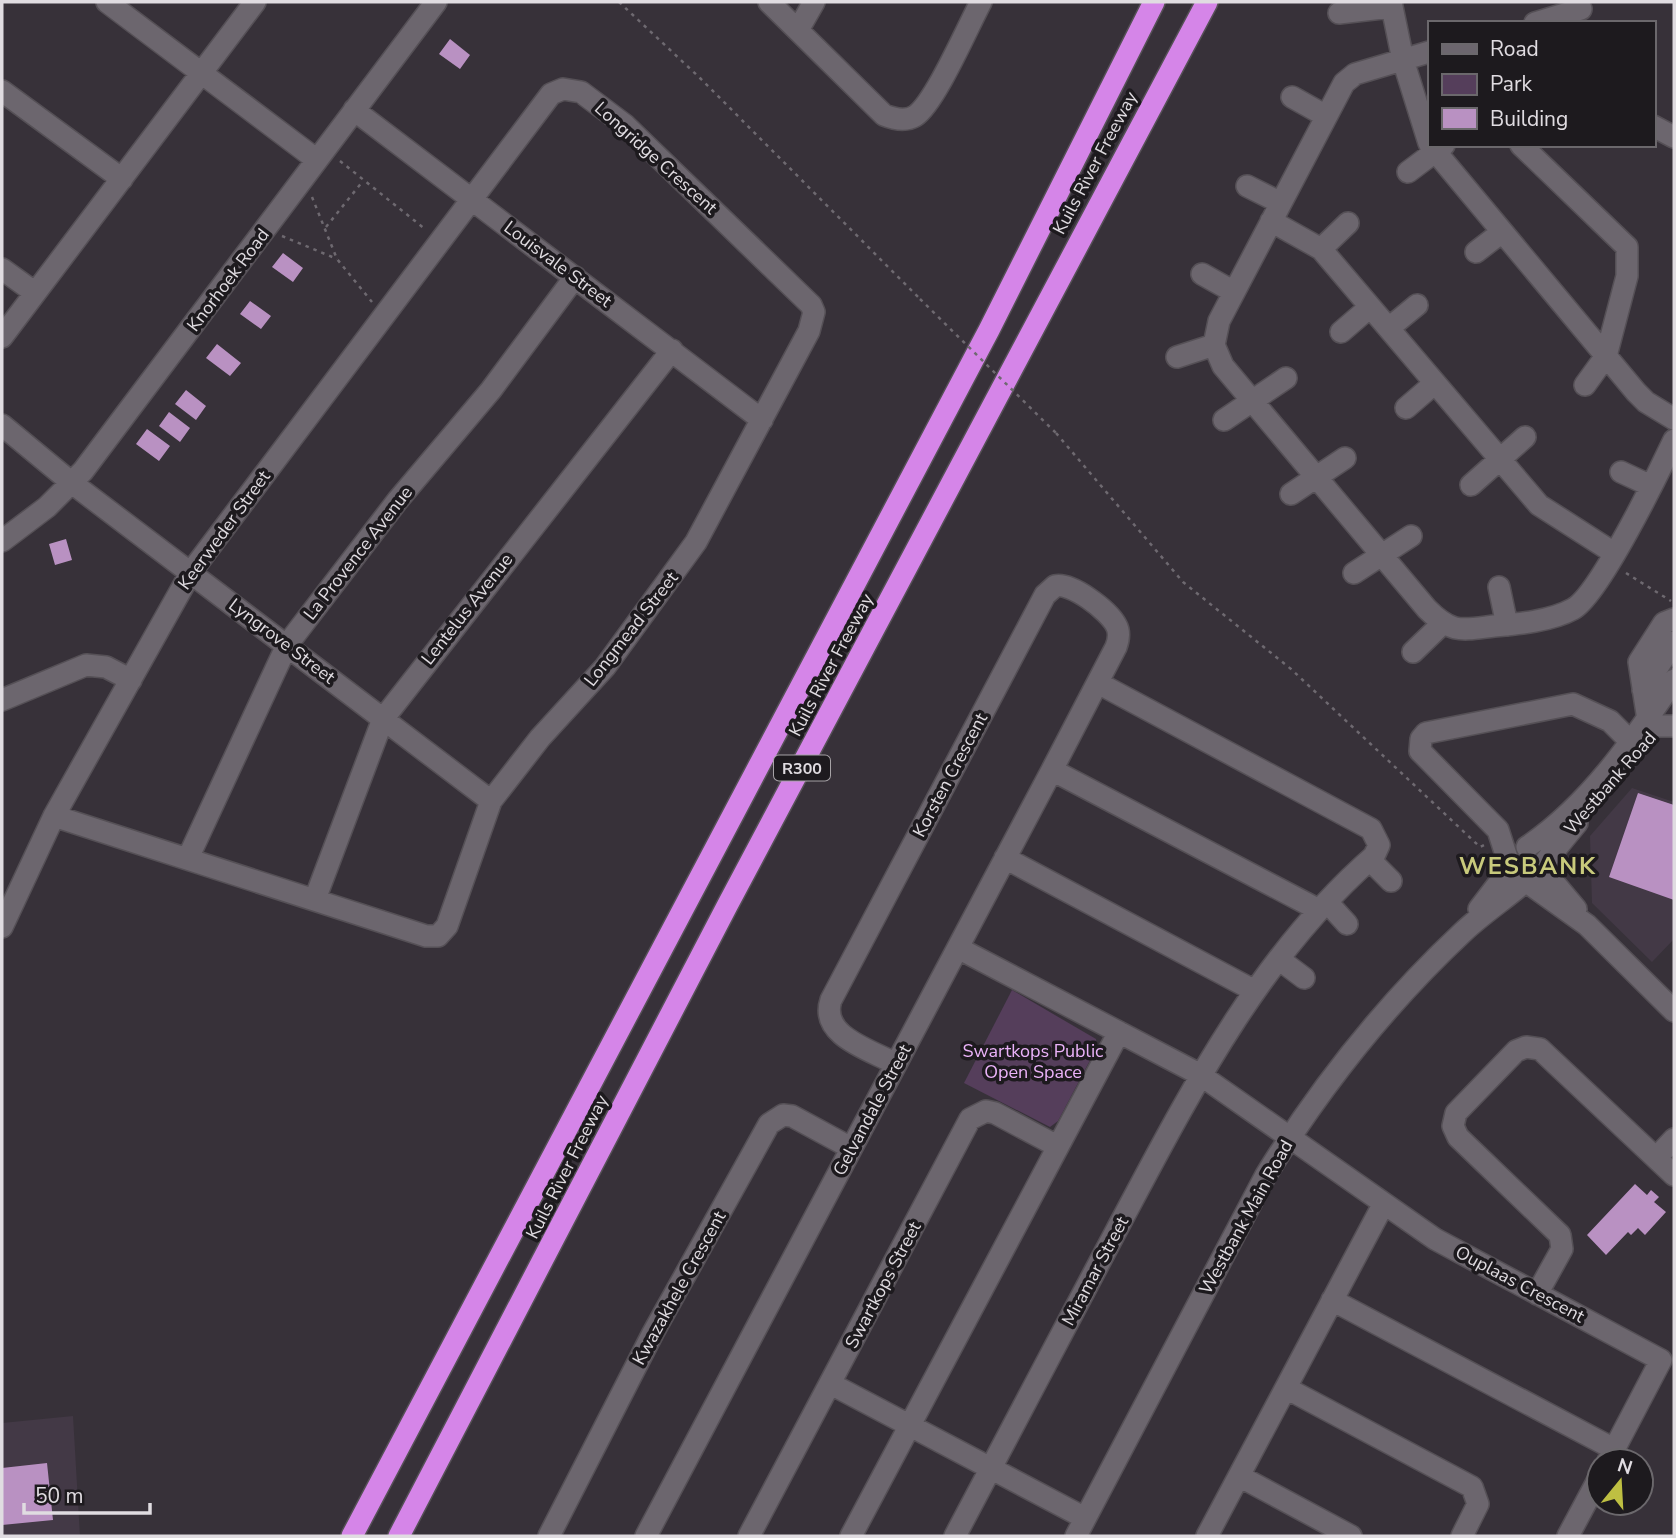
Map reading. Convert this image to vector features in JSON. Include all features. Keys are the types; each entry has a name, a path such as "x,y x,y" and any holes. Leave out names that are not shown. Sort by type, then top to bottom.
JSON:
{"highway":[{"name":"Kuils River Freeway","path":"352,1536 989,330 1154,2"},
{"name":"Kuils River Freeway","path":"399,1536 727,906 1208,2"}],"street":[{"path":"107,2 202,73 321,155"},
{"path":"2,337 255,2"},
{"name":"Knorhoek Road","path":"2,541 40,513 72,483 267,229 436,2"},
{"path":"769,2 884,115 908,119 929,101 981,2"},
{"path":"798,30 814,2"},
{"path":"1339,13 1391,4 1403,60 1428,129"},
{"path":"1543,21 1582,11"},
{"path":"1428,52 1348,78 1219,321 1214,345 1223,366 1443,624 1458,630 1507,625 1574,608 1582,602 1611,558 1674,440"},
{"name":"Longridge Crescent","path":"471,198 551,94 572,89 625,125 805,298 814,312"},
{"path":"2,91 122,179"},
{"path":"1292,97 1326,116"},
{"name":"Louisvale Street","path":"354,110 762,420"},
{"path":"1655,127 1674,137"},
{"path":"1408,172 1433,147"},
{"path":"1435,147 1502,232 1646,402 1674,419"},
{"path":"1523,147 1627,247 1627,276 1606,356 1585,385"},
{"path":"1247,186 1321,249 1539,505 1611,558"},
{"name":"Keerweder Street","path":"4,918 54,816 191,572 471,198"},
{"path":"1321,249 1348,223"},
{"path":"1476,252 1502,232"},
{"path":"2,269 34,292"},
{"path":"1202,274 1234,292"},
{"name":"La Provence Avenue","path":"188,858 287,645 398,500 491,390 575,277"},
{"path":"1389,328 1417,304"},
{"path":"1341,332 1370,307"},
{"name":"Longmead Street","path":"315,899 426,936 438,936 447,926 491,801 541,738 605,667 688,554 809,331 814,312"},
{"path":"1177,357 1214,345"},
{"name":"Lentelus Avenue","path":"315,899 383,719 672,350"},
{"path":"1224,420 1286,378"},
{"path":"1406,408 1435,383"},
{"name":"Lyngrove Street","path":"2,425 72,483 491,801"},
{"path":"1471,485 1525,437"},
{"path":"1291,494 1345,458"},
{"path":"1621,472 1651,486"},
{"path":"1353,573 1411,536"},
{"name":"Korsten Crescent","path":"896,1064 834,1028 828,1015 831,1000 1045,594 1055,586 1066,585 1075,589 1111,618 1118,628 1118,643 1098,683"},
{"path":"1499,587 1507,625"},
{"path":"1642,683 1674,621"},
{"path":"1413,652 1443,624"},
{"path":"1642,683 1674,642"},
{"path":"2,700 86,665 106,667 131,680"},
{"name":"Westbank Road","path":"1674,680 1660,724 1632,743 1585,798 1552,831 1513,853 1526,873 1660,724 1674,704"},
{"path":"1098,683 1371,829 1379,845 1370,860 1391,881"},
{"name":"Gelvandale Street","path":"646,1536 1098,683"},
{"path":"1642,683 1660,724"},
{"path":"1632,743 1610,720 1573,704 1426,733 1421,739 1420,751 1498,830 1526,873 1587,925 1674,1011"},
{"path":"1052,770 1323,906 1347,924"},
{"path":"54,816 315,899"},
{"path":"1005,858 1255,991"},
{"name":"Miramar Street","path":"955,1536 1199,1074 1255,991 1323,906 1370,860"},
{"name":"Westbank Main Road","path":"1080,1527 1266,1175 1289,1138 1348,1056 1464,931 1526,873"},
{"name":"Ouplaas Crescent","path":"958,948 1199,1074 1383,1205 1435,1238 1537,1294 1668,1354 1616,1447"},
{"path":"1280,960 1304,978"},
{"path":"851,1536 1119,1032"},
{"path":"1537,1294 1562,1249 1560,1235 1458,1137 1454,1119 1460,1108 1516,1051 1526,1046 1535,1047 1674,1175"},
{"name":"Swartkops Street","path":"749,1536 970,1119 986,1111 1057,1146"},
{"name":"Kwazakhele Crescent","path":"548,1536 653,1333 769,1124 783,1115 792,1116 851,1149"},
{"path":"1656,1158 1674,1139"},
{"path":"1207,1536 1383,1205"},
{"path":"1332,1300 1597,1447"},
{"path":"831,1384 991,1468 1080,1527"},
{"path":"1286,1388 1472,1487 1478,1504 1462,1536"},
{"path":"1239,1476 1351,1536"},
{"path":"1569,1536 1585,1505"}],"path":[{"path":"619,2 1056,433 1183,582 1300,678 1480,847 1488,844"},
{"path":"321,155 364,180 439,240"},
{"path":"326,227 364,180"},
{"path":"300,184 311,196 337,259 368,299 386,311"},
{"path":"267,229 337,259"},
{"path":"1611,558 1674,605"}],"shaded area":[{"path":"1632,788 1674,802 1674,939 1652,962 1592,903 1590,836"},
{"path":"73,1416 80,1536 2,1536 2,1423"}],"green space":[{"name":"Swartkops Public Open Space","path":"1012,990 1096,1039 1097,1047 1058,1121 1050,1127 964,1083"}],"building":[{"path":"450,39 470,55 460,69 439,54"},
{"path":"283,253 303,268 293,282 272,267"},
{"path":"250,301 271,316 261,329 240,314"},
{"path":"217,344 241,363 230,376 206,358"},
{"path":"186,390 206,406 196,420 175,404"},
{"path":"169,412 190,428 180,442 159,426"},
{"path":"147,429 170,446 159,461 136,444"},
{"path":"66,539 72,560 55,565 49,544"},
{"path":"1638,793 1674,805 1674,900 1609,877"},
{"path":"1635,1184 1647,1195 1651,1190 1659,1197 1654,1202 1666,1212 1645,1235 1638,1228 1631,1235 1628,1232 1606,1255 1587,1235"},
{"path":"47,1463 53,1520 2,1525 2,1468"}],"district":[{"name":"WESBANK","path":"1528,866"}]}
